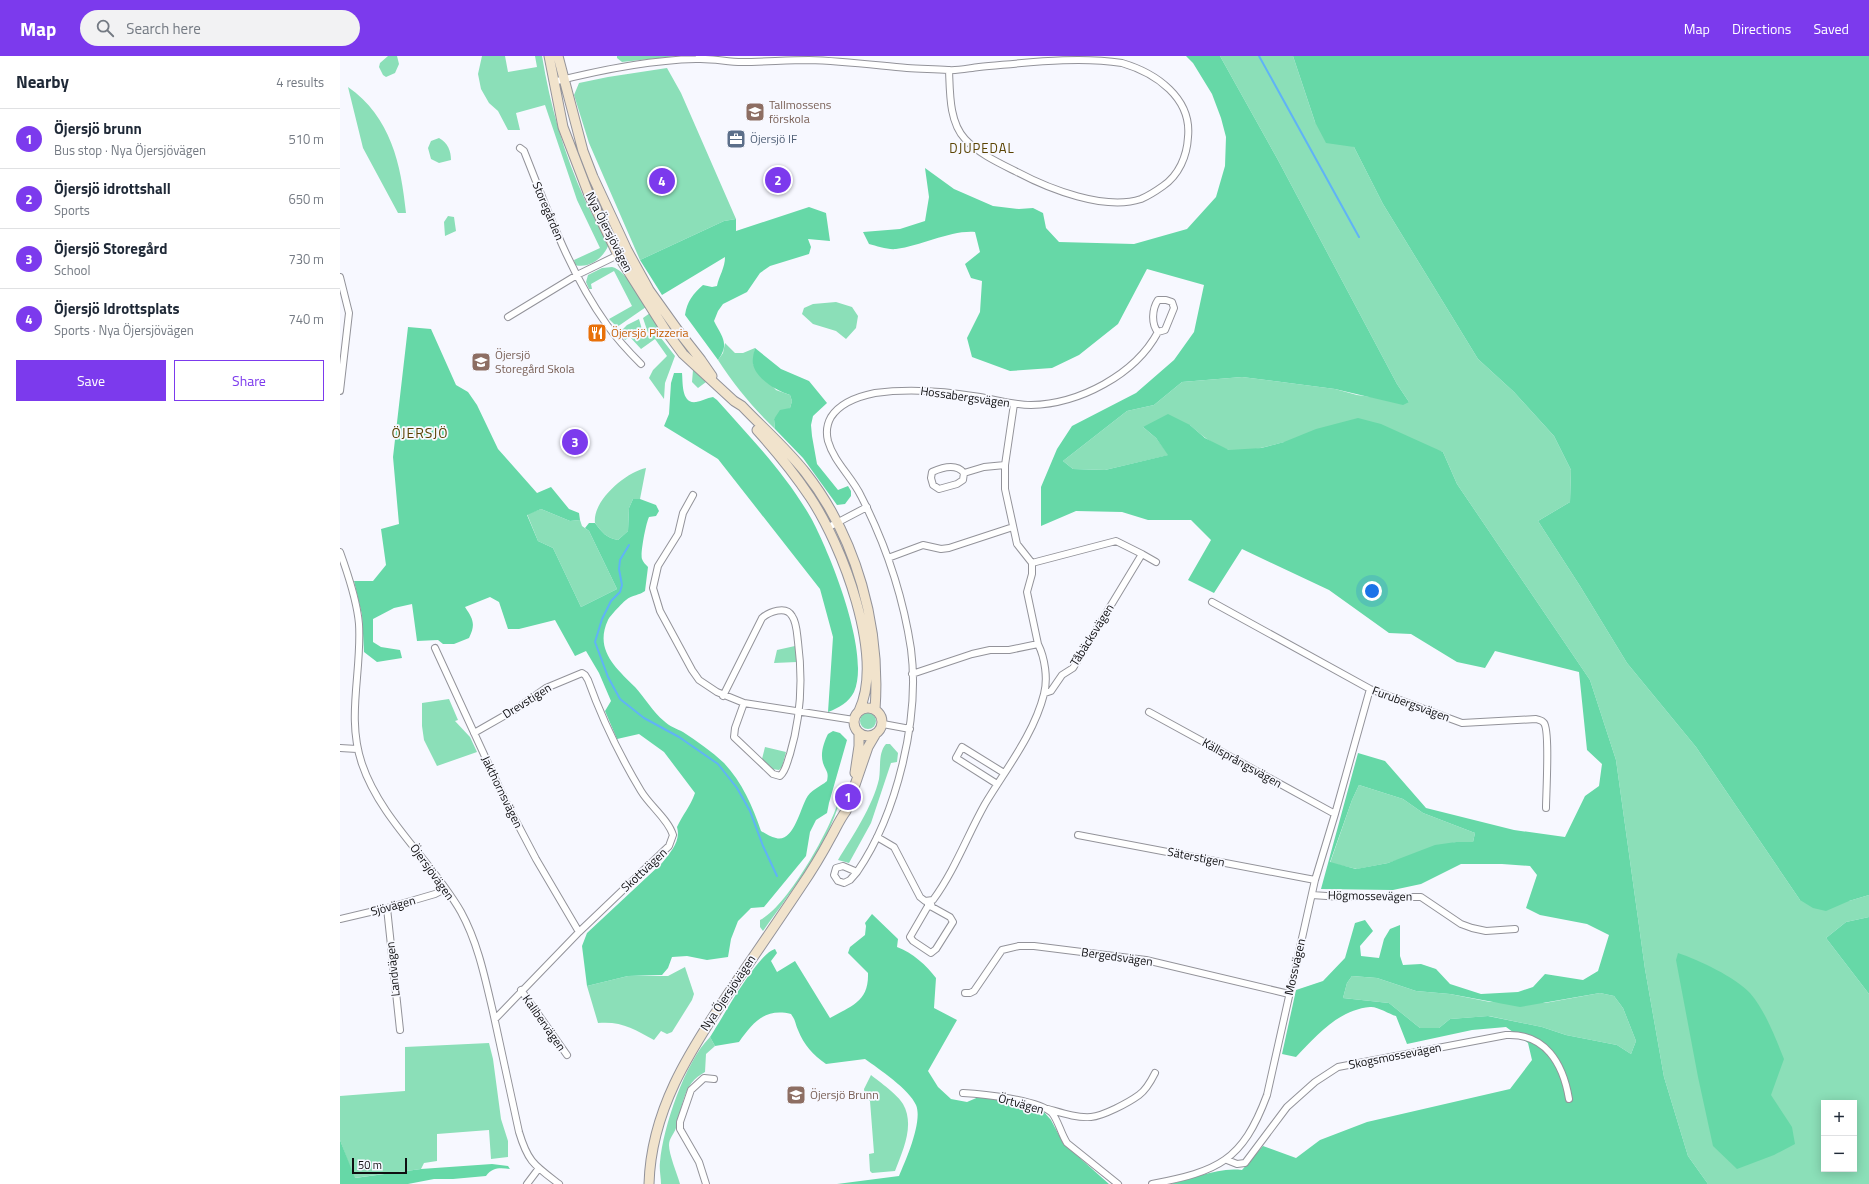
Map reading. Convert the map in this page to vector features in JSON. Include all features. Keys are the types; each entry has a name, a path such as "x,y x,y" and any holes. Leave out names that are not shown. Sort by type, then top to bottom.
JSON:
{"street":[{"name":"Nya Öjersjövägen","path":"548,56 563,127 589,195 618,255 666,331 683,354 734,401 742,406 805,472 831,510 850,547 868,610 875,673 875,710 881,716 883,724 868,747 846,811 841,817"},
{"name":"Nya Öjersjövägen","path":"558,56 583,150 593,177 627,250 649,290 701,360 716,383"},
{"path":"553,82 614,68 688,59 740,62 807,58 949,70 1030,60 1077,58 1114,61 1134,67 1164,83 1183,108 1189,128 1187,148 1184,159 1178,170 1167,183 1142,199 1129,201 1109,201 1086,198 1042,185 984,154 964,138 955,122 951,104 949,70"},
{"name":"Storegården","path":"520,148 524,151 553,226 577,275 607,325 641,364"},
{"path":"508,317 577,275 627,250"},
{"path":"340,277 349,313 340,391"},
{"name":"Hossabergsvägen","path":"857,872 878,837 896,785 910,728 913,695 911,650 906,620 888,558 860,492 834,454 827,435 827,426 831,417 845,404 857,397 899,390 938,391 1014,404 1043,404 1065,400 1086,392 1112,379 1134,363 1146,350 1158,332 1165,330 1174,308 1172,302 1158,300 1153,322 1158,332"},
{"name":"Nya Öjersjövägen","path":"649,1184 651,1156 660,1121 672,1085 684,1062 800,888 832,836 841,817 857,765 859,733 855,728 854,720 859,711 866,689 867,672 863,634 850,580 827,528 811,498 777,452 738,409 734,401"},
{"path":"1014,404 1005,465 1005,489 1017,544 1032,563 1032,574 1028,592 1038,644 1046,674 1045,693"},
{"path":"964,473 984,467 1005,465"},
{"path":"954,466 960,468 964,473 963,480 957,484 940,489 933,485 931,476 934,471 954,466"},
{"path":"693,495 683,512 678,534 658,566 653,588 660,611 689,666 699,680 722,696 744,703 854,720"},
{"path":"827,528 867,507"},
{"path":"888,558 923,545 941,549 949,548 1013,527"},
{"path":"1032,563 1116,541 1156,562"},
{"name":"Öjersjövägen","path":"340,552 346,569 359,623 354,723 357,748 367,778 380,799 460,910 475,941 482,962 519,1132 527,1155 539,1168 559,1184"},
{"name":"Tåbäcksvägen","path":"878,837 894,847 920,897 929,902 932,906 950,917 953,922 936,949 931,953 913,941 910,937 929,902 937,895 950,873 980,814 1034,722 1045,693 1051,691 1062,675 1073,668 1142,554"},
{"name":"Furubergsvägen","path":"1212,602 1370,690 1462,723 1536,719 1544,722 1546,726 1546,808"},
{"path":"722,696 762,618 773,612 787,611 792,616 800,656 800,712 785,770 779,777 773,774 734,737 735,728 744,703"},
{"path":"912,674 972,654 990,650 1009,650 1038,644"},
{"name":"Jakthornsvägen","path":"435,648 487,763 536,859 579,932"},
{"name":"Drevstigen","path":"474,733 516,709 546,688 582,673"},
{"name":"Skottvägen","path":"495,1019 521,990 579,932 669,846 673,835 640,790 603,719 588,680 582,673"},
{"name":"Mossvägen","path":"1152,1184 1165,1183 1195,1175 1227,1160 1242,1143 1261,1110 1267,1095 1315,880 1370,690"},
{"path":"859,711 867,708 875,710"},
{"name":"Källsprångsvägen","path":"1149,712 1335,814"},
{"path":"883,724 910,728"},
{"path":"859,733 869,737 875,735"},
{"path":"997,784 956,758 962,747 1004,773"},
{"path":"340,748 357,748"},
{"name":"Säterstigen","path":"1078,835 1315,880"},
{"name":"Sjövägen","path":"340,919 387,908 435,894 445,889"},
{"name":"Högmossevägen","path":"1312,895 1341,897 1421,897 1462,924 1472,928 1486,931 1514,929"},
{"name":"Landvägen","path":"387,908 400,1030"},
{"name":"Bergedsvägen","path":"965,993 974,991 1002,950 1026,945 1146,960 1289,994"},
{"name":"Kalibervägen","path":"521,990 567,1055"},
{"name":"Skogsmossevägen","path":"1227,1160 1238,1164 1245,1163 1287,1107 1314,1082 1338,1067 1490,1038 1516,1035 1525,1036 1552,1053 1562,1071 1569,1098"},
{"path":"1046,1109 1083,1117 1093,1117 1104,1114 1139,1095 1147,1087 1155,1073"},
{"path":"706,1184 699,1162 680,1129 680,1122 691,1090 704,1078 714,1078"},
{"name":"Örtvägen","path":"963,1093 993,1096 1046,1109 1056,1118 1061,1135 1067,1143 1118,1184"},
{"path":"526,1184 539,1168"}],"green space":[{"path":"388,56 397,56 399,64 395,73 386,77 383,75 379,67 380,63"},
{"path":"482,56 505,56 508,72 537,67 535,56 542,56 549,93 564,147 577,183 608,246 603,255 595,262 580,266 575,265 574,260 600,248 577,200 545,105 516,113 520,130 508,130 498,111 489,103 481,89 478,74"},
{"path":"617,56 677,56 622,62 617,58"},
{"path":"1186,56 1220,56 1278,160 1397,384 1409,402 1403,405 1335,389 1242,377 1182,382 1154,405 1127,411 1063,461 1073,469 1105,470 1168,455 1156,438 1143,427 1168,414 1190,425 1205,438 1229,450 1261,448 1284,442 1316,429 1358,418 1381,424 1443,452 1457,484 1590,680 1616,760 1645,969 1664,1077 1688,1156 1708,1184 1170,1184 1224,1170 1242,1170 1263,1146 1296,1158 1320,1140 1367,1122 1510,1089 1532,1060 1528,1043 1506,1027 1472,1030 1407,1044 1396,1016 1373,1007 1358,1009 1348,1013 1328,1025 1296,1057 1282,1054 1296,990 1323,981 1345,958 1355,923 1365,920 1373,931 1360,946 1361,956 1379,958 1384,939 1390,929 1400,925 1400,956 1403,965 1421,964 1436,969 1450,984 1481,994 1518,992 1533,987 1545,974 1583,980 1598,971 1609,935 1587,924 1540,915 1526,908 1537,875 1530,866 1461,864 1421,884 1393,890 1321,889 1358,753 1385,761 1426,808 1514,830 1565,837 1585,796 1599,786 1602,764 1587,750 1579,672 1495,651 1485,668 1457,662 1411,634 1389,633 1329,590 1242,549 1214,593 1188,580 1211,540 1191,520 1148,520 1122,512 1076,511 1041,526 1041,487 1057,449 1072,426 1136,393 1174,360 1194,332 1204,285 1147,269 1118,324 1079,355 1052,368 1010,371 972,357 967,338 980,312 982,281 971,278 965,264 980,252 975,232 956,233 916,245 893,249 882,248 869,244 863,232 900,229 925,221 929,197 925,168 954,189 993,206 1019,209 1033,208 1043,213 1046,228 1059,242 1134,244 1187,229 1216,197 1225,166 1226,137 1221,118 1212,94 1193,63","holes":["1359,785 1403,799 1423,813 1475,833 1473,842 1456,842 1435,845 1388,863 1356,869 1330,862 1352,800","1352,976 1377,978 1416,991 1450,994 1520,1007 1600,993 1614,996 1623,1008 1636,1041 1631,1054 1617,1045 1566,1035 1542,1027 1488,1016 1450,1019 1439,1028 1420,1028 1389,1003 1343,998 1347,983"]},
{"path":"1220,56 1293,56 1315,122 1354,147 1383,204 1478,359 1514,392 1554,436 1571,470 1570,502 1538,521 1627,663 1696,747 1800,900 1849,901 1869,895 1869,917 1846,922 1826,938 1869,994 1869,1184 1708,1184 1688,1156 1664,1077 1645,969 1616,760 1590,680 1457,484 1443,452 1436,450 1284,442 1256,449 1235,451 1223,448 1213,443 1190,425 1143,427 1156,438 1169,455 1105,470 1073,469 1063,461 1127,411 1154,405 1182,382 1242,377 1335,389 1357,395 1409,402 1397,384 1278,160"},
{"path":"1293,56 1869,56 1869,895 1849,901 1826,911 1813,908 1800,900 1696,747 1627,663 1538,521 1570,502 1571,470 1554,436 1514,392 1478,359 1383,204 1354,147 1326,143 1315,122"},
{"path":"667,68 681,93 736,219 724,221 640,260 589,143 574,95 579,83"},
{"path":"348,87 363,99 384,127 397,160 406,213 398,213 363,148"},
{"path":"439,138 445,142 450,153 451,160 439,163 431,159 428,148 431,141"},
{"path":"809,207 826,213 830,241 808,239 811,247 809,254 770,266 760,273 747,292 723,304 714,321 724,340 724,349 718,360 685,315 691,298 703,285 712,287 717,286 725,257 662,295 640,260 724,221 736,219 736,231"},
{"path":"448,216 454,217 456,231 445,236 444,222"},
{"path":"612,267 617,269 627,278 646,307 617,327 609,319 632,306 614,271 591,284 592,289 589,289 586,282 588,275 602,268"},
{"path":"836,302 852,307 858,316 856,328 846,339 836,331 813,324 802,314 804,308 813,304"},
{"path":"650,313 662,334 648,333 643,318"},
{"path":"639,319 643,333 622,330 627,325"},
{"path":"408,327 431,329 456,385 468,392 477,405 498,449 537,493 551,487 569,509 579,513 580,520 570,521 541,509 527,515 538,541 553,548 581,607 617,589 589,531 585,528 589,523 595,523 607,536 618,540 628,531 629,508 633,499 640,499 656,505 659,511 656,516 649,517 646,525 643,545 642,559 648,567 645,591 626,600 609,618 604,631 605,649 614,665 660,717 668,724 704,746 730,770 742,787 761,831 776,838 787,836 795,824 808,796 827,781 828,778 823,763 822,752 828,734 833,731 840,733 847,740 827,813 816,820 810,832 806,856 764,907 751,908 738,921 731,939 728,957 707,960 687,956 672,957 668,968 662,975 628,976 587,986 582,946 587,933 669,855 678,837 677,827 695,793 664,752 639,734 617,739 605,711 611,701 599,673 586,651 575,656 555,620 519,629 508,629 499,602 490,597 465,607 473,622 469,638 454,644 443,644 438,640 417,641 412,604 394,608 373,619 373,642 381,647 400,650 402,658 377,662 364,652 362,615 354,581 373,581 386,565 381,529 399,524 393,457"},
{"path":"621,334 657,336 661,338 675,356 665,383 664,399 649,378 653,370 667,356 655,339 641,349 630,337 625,340"},
{"path":"725,343 735,353 743,353 755,348 753,364 776,390 790,395 792,401 790,408 774,419 775,429 759,413 731,379 718,360 723,353"},
{"path":"755,348 781,369 809,381 827,403 813,416 811,425 812,436 817,464 838,490 848,486 851,491 851,496 845,504 837,505 803,458 775,429 774,419 780,410 790,408 792,401 790,395 779,391 758,375 753,364"},
{"path":"693,370 706,382 698,388 692,382"},
{"path":"674,373 682,373 684,392 688,400 691,402 696,402 713,397 755,442 790,486 811,518 819,534 846,604 853,629 857,654 858,675 854,692 846,702 836,709 828,712 833,637 820,589 718,459 664,426 669,414 671,383"},
{"path":"646,468 640,499 633,499 629,508 628,531 618,540 610,538 602,532 595,523 599,506 620,481 629,475"},
{"path":"541,509 570,521 580,520 582,526 589,531 617,589 581,607 553,548 538,541 527,514"},
{"path":"795,646 797,662 774,663 777,650"},
{"path":"449,699 458,720 455,721 470,737 477,752 437,766 424,740 422,726 422,703"},
{"path":"865,713 871,713 876,718 874,727 871,729 865,729 860,724 860,718"},
{"path":"886,744 890,744 898,753 897,762 891,763 871,823 849,863 838,860 862,821 872,800 879,779 880,760 883,748"},
{"path":"765,747 786,752 782,767 779,770 772,769 762,759"},
{"path":"1359,785 1403,799 1423,813 1475,833 1473,842 1456,842 1388,863 1357,869 1330,863 1352,800"},
{"path":"839,799 840,800 827,834 796,885 763,931 760,927 760,920 783,900 807,866 827,829"},
{"path":"872,914 898,939 897,947 919,960 936,978 934,1008 957,1020 928,1071 938,1087 951,1099 967,1102 981,1096 1025,1105 1044,1112 1051,1120 1063,1143 1109,1184 837,1184 899,1176 916,1130 918,1112 916,1105 907,1092 865,1059 826,1064 806,1045 791,1014 774,1013 767,1015 760,1018 749,1028 739,1042 715,1046 710,1037 731,1003 759,962 768,953 775,949 777,953 771,961 777,972 795,961 830,1018 857,1002 865,991 868,983 868,973 848,953 850,947 865,935 865,923"},
{"path":"1869,917 1869,994 1826,938 1846,922"},
{"path":"1678,953 1726,975 1750,993 1761,1008 1770,1025 1784,1059 1771,1095 1792,1127 1795,1144 1774,1155 1737,1169 1713,1146 1698,1077 1676,960"},
{"path":"685,967 694,994 692,1000 672,1032 667,1034 661,1031 654,1040 628,1027 614,1023 598,1023 587,986 628,976 668,976"},
{"path":"1352,976 1377,978 1416,991 1450,994 1490,1002 1545,1003 1600,993 1614,996 1623,1008 1636,1041 1631,1054 1617,1045 1566,1035 1542,1027 1489,1016 1450,1019 1439,1028 1420,1028 1389,1003 1343,998 1347,983"},
{"path":"710,1037 715,1046 706,1054 705,1072 697,1077 688,1089 684,1097 676,1128 669,1143 670,1154 680,1184 661,1184 660,1162 662,1148 677,1096 692,1062"},
{"path":"489,1043 493,1059 501,1119 508,1141 508,1157 491,1159 489,1130 437,1134 437,1161 424,1163 421,1169 354,1178 340,1140 340,1096 405,1091 405,1047"},
{"path":"871,1075 903,1104 908,1120 908,1129 904,1146 895,1171 872,1173 870,1171 869,1154 874,1153 870,1101 865,1097 864,1089"},
{"path":"340,1140 355,1178 421,1169 492,1164 508,1166 510,1169 500,1168 491,1171 486,1176 434,1179 408,1184 340,1184"}],"waterway":[{"path":"1259,56 1359,237"},
{"path":"629,545 620,560 619,569 622,585 620,592 611,601 602,619 595,642 608,677 620,699 644,718 679,737 718,764 737,788 750,811 763,846 777,876"}],"place":[{"name":"Tallmossens förskola","path":"755,112"},
{"name":"Öjersjö IF","path":"736,139"},
{"name":"Öjersjö idrottshall","path":"778,180"},
{"name":"Öjersjö Idrottsplats","path":"662,181"},
{"name":"Öjersjö Pizzeria","path":"597,333"},
{"name":"Öjersjö Storegård Skola","path":"481,362"},
{"name":"Öjersjö Storegård","path":"575,442"},
{"name":"Öjersjö brunn","path":"848,797"},
{"name":"Öjersjö Brunn","path":"796,1095"}],"district":[{"name":"DJUPEDAL","path":"982,148"},
{"name":"ÖJERSJÖ","path":"420,433"}]}
